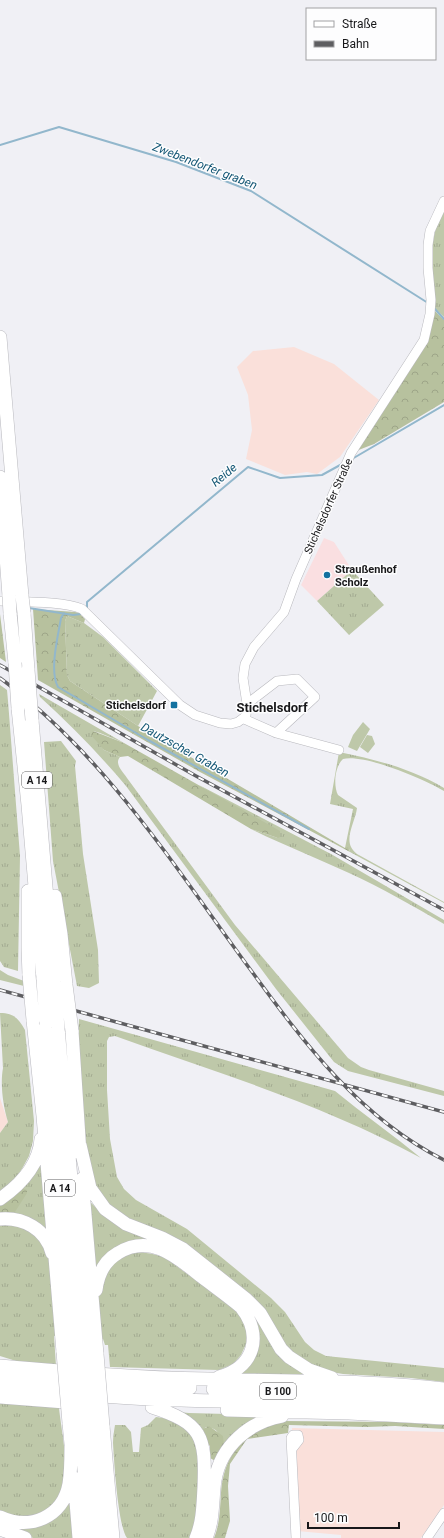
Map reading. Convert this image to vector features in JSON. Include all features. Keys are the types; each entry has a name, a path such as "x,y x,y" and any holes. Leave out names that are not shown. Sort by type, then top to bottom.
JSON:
{"highway":[{"name":"A 14","path":"0,337 55,982 46,1023 80,1353 86,1424 90,1538"},
{"name":"A 14","path":"0,477 5,598 10,613 28,805 55,982"},
{"path":"0,1199 19,1184 31,1168 41,1143 43,1116 46,1023 29,975 28,805"},
{"path":"55,982 72,1031 93,1308"},
{"path":"43,1116 56,1268"},
{"path":"80,1144 90,1188 94,1195 118,1220 136,1229 172,1243 227,1282 260,1313 281,1349 297,1363 314,1372 350,1383"},
{"path":"0,1219 6,1218 25,1221 40,1232 50,1246 80,1353 86,1424 109,1496 120,1538"},
{"path":"80,1353 93,1308 97,1281 101,1270 114,1255 130,1247 145,1245 161,1249 173,1255 241,1307 252,1326 253,1345 250,1355 245,1362 234,1371 206,1379"},
{"path":"0,1360 11,1364 40,1370"},
{"path":"0,1366 107,1375 350,1383 444,1389"},
{"name":"B 100","path":"0,1376 111,1385 396,1395 444,1399"},
{"name":"B 100","path":"0,1387 178,1400 350,1403 444,1409"},
{"path":"0,1397 152,1407 444,1418"},
{"path":"152,1407 184,1419 194,1430 202,1443 205,1458 203,1503 200,1526 196,1538"},
{"path":"206,1538 211,1523 217,1472 221,1460 230,1446 249,1429 266,1420 303,1412"},
{"name":"A 14","path":"86,1424 102,1538"},
{"path":"0,1517 13,1522 28,1523 49,1516 57,1508 67,1492 69,1483 71,1446 86,1424"},
{"path":"71,1446 79,1538"},
{"path":"109,1496 113,1538"},
{"path":"0,1529 24,1538"}],"street":[{"name":"Stichelsdorfer Straße","path":"244,719 248,704 243,678 245,664 254,647 284,612 296,579 350,456 419,348 428,328 431,300 428,268 428,245 430,231 444,202"},
{"path":"5,598 76,606 82,609 180,705 195,715 220,723 231,724 244,719 276,733 339,750"},
{"path":"248,704 277,681 297,679 315,697 276,733"},
{"path":"292,1449 296,1538"},
{"path":"427,1538 444,1513"}],"shaded area":[{"path":"294,347 334,364 379,400 340,457 317,474 307,472 285,475 246,459 252,430 248,395 237,367 253,351"},
{"path":"324,538 334,542 352,570 317,601 301,585"},
{"path":"0,1098 8,1122 0,1133"},
{"path":"292,1428 444,1432 444,1505 421,1538 341,1538 341,1535 297,1531"}],"green space":[{"path":"444,210 444,317 432,306 431,269 435,232"},
{"path":"432,308 444,320 444,402 374,444 356,451 412,362"},
{"path":"352,570 384,605 349,635 317,601"},
{"path":"33,609 75,612 79,613 85,619 84,623 67,616 65,621 67,675 70,681 138,726 345,848 348,847 350,852 200,772 38,680"},
{"path":"0,614 6,662 0,658"},
{"path":"67,616 84,623 103,637 157,691 138,726 70,681 67,675 65,621"},
{"path":"0,685 7,690 20,856 18,971 4,967 0,961"},
{"path":"39,694 124,743 93,731 104,750 120,757 118,762 121,771 235,925 348,1058 361,1067 369,1070 444,1091 444,1096 348,1071 334,1062 276,989 126,786 95,751 40,697"},
{"path":"363,722 370,729 357,751 348,747 353,735"},
{"path":"93,731 124,743 280,831 280,837 278,838 251,829 128,756 120,757 104,750 91,735"},
{"path":"367,735 372,736 375,744 368,753 360,747"},
{"path":"61,741 76,761 75,766 83,854 98,950 99,983 89,988 77,986 53,861 44,742"},
{"path":"339,752 367,758 406,770 444,788 444,791 409,774 365,760 353,758 343,759 340,762 335,781 338,795 357,808 349,838 352,849 357,854 444,903 345,848 353,809 330,804"},
{"path":"199,785 331,854 444,920 444,924 397,897 337,867 275,841 251,829 278,838"},
{"path":"0,970 8,975 24,981 24,986 0,980"},
{"path":"0,1013 9,1014 16,1017 25,1030 34,1121 33,1141 29,1156 16,1178 0,1192 0,1133 8,1122 3,1102"},
{"path":"79,1019 335,1091 421,1158 385,1139 347,1122 271,1091 115,1036 109,1037 107,1041 107,1090 110,1139 117,1177 124,1189 136,1200 187,1229 271,1298 285,1312 305,1342 314,1350 326,1356 444,1368 444,1382 411,1378 343,1374 320,1370 290,1352 265,1315 118,1217 87,1173 78,1042"},
{"path":"42,1150 50,1236 10,1214 18,1187"},
{"path":"18,1187 27,1190 27,1193 15,1212 0,1216 0,1206 8,1200"},
{"path":"88,1200 108,1219 158,1241 233,1293 316,1377 229,1377 254,1348 237,1301 140,1243 96,1276"},
{"path":"0,1222 31,1228 49,1254 56,1336 54,1336 56,1366 16,1361 0,1356"},
{"path":"124,1252 141,1252 167,1259 232,1307 243,1319 247,1332 246,1344 241,1355 233,1364 219,1370 110,1367 108,1345 105,1345 103,1339 101,1339 98,1304 100,1280"},
{"path":"0,1403 59,1408 66,1464 65,1486 63,1493 55,1505 37,1519 0,1513"},
{"path":"178,1412 265,1415 224,1446 220,1436 214,1429 206,1427 202,1432"},
{"path":"156,1417 175,1422 181,1426 194,1439 197,1447 199,1472 197,1509 194,1527 189,1538 127,1538 121,1521 115,1478 113,1436 115,1425 125,1425 131,1432 133,1452 139,1452 141,1428 148,1425"},
{"path":"282,1421 395,1422 444,1425 444,1429 395,1426 366,1427 289,1425 288,1433 247,1439 230,1464 228,1486 230,1521 225,1538 214,1538 219,1522 224,1474 235,1450 241,1443 259,1429"},
{"path":"209,1426 223,1436 224,1446 217,1462 210,1458 210,1446 204,1441 203,1429"},
{"path":"71,1494 75,1538 33,1538 3,1522 22,1526"}],"waterway":[{"name":"Zwebendorfer graben","path":"0,145 59,127 176,162 251,191 428,303"},
{"name":"Zwebendorfer graben","path":"434,308 444,319"},
{"name":"Reide","path":"352,459 444,405"},
{"name":"Reide","path":"87,608 87,602 248,467 280,478 322,475 342,464"},
{"name":"Reide","path":"29,608 73,615 81,614"},
{"name":"Dautzscher Graben","path":"64,613 61,618 54,663 55,680 58,687 148,740 309,829"}],"railway":[{"path":"0,665 196,776 444,910"},
{"path":"0,678 38,708 73,741 105,777 165,852 291,1024 336,1076 360,1101 386,1123 414,1143 444,1160"},
{"path":"0,990 444,1112"}],"place":[{"name":"Straußenhof Scholz","path":"327,575"},
{"name":"Stichelsdorf","path":"174,705"}],"district":[{"name":"Stichelsdorf","path":"272,707"}]}
